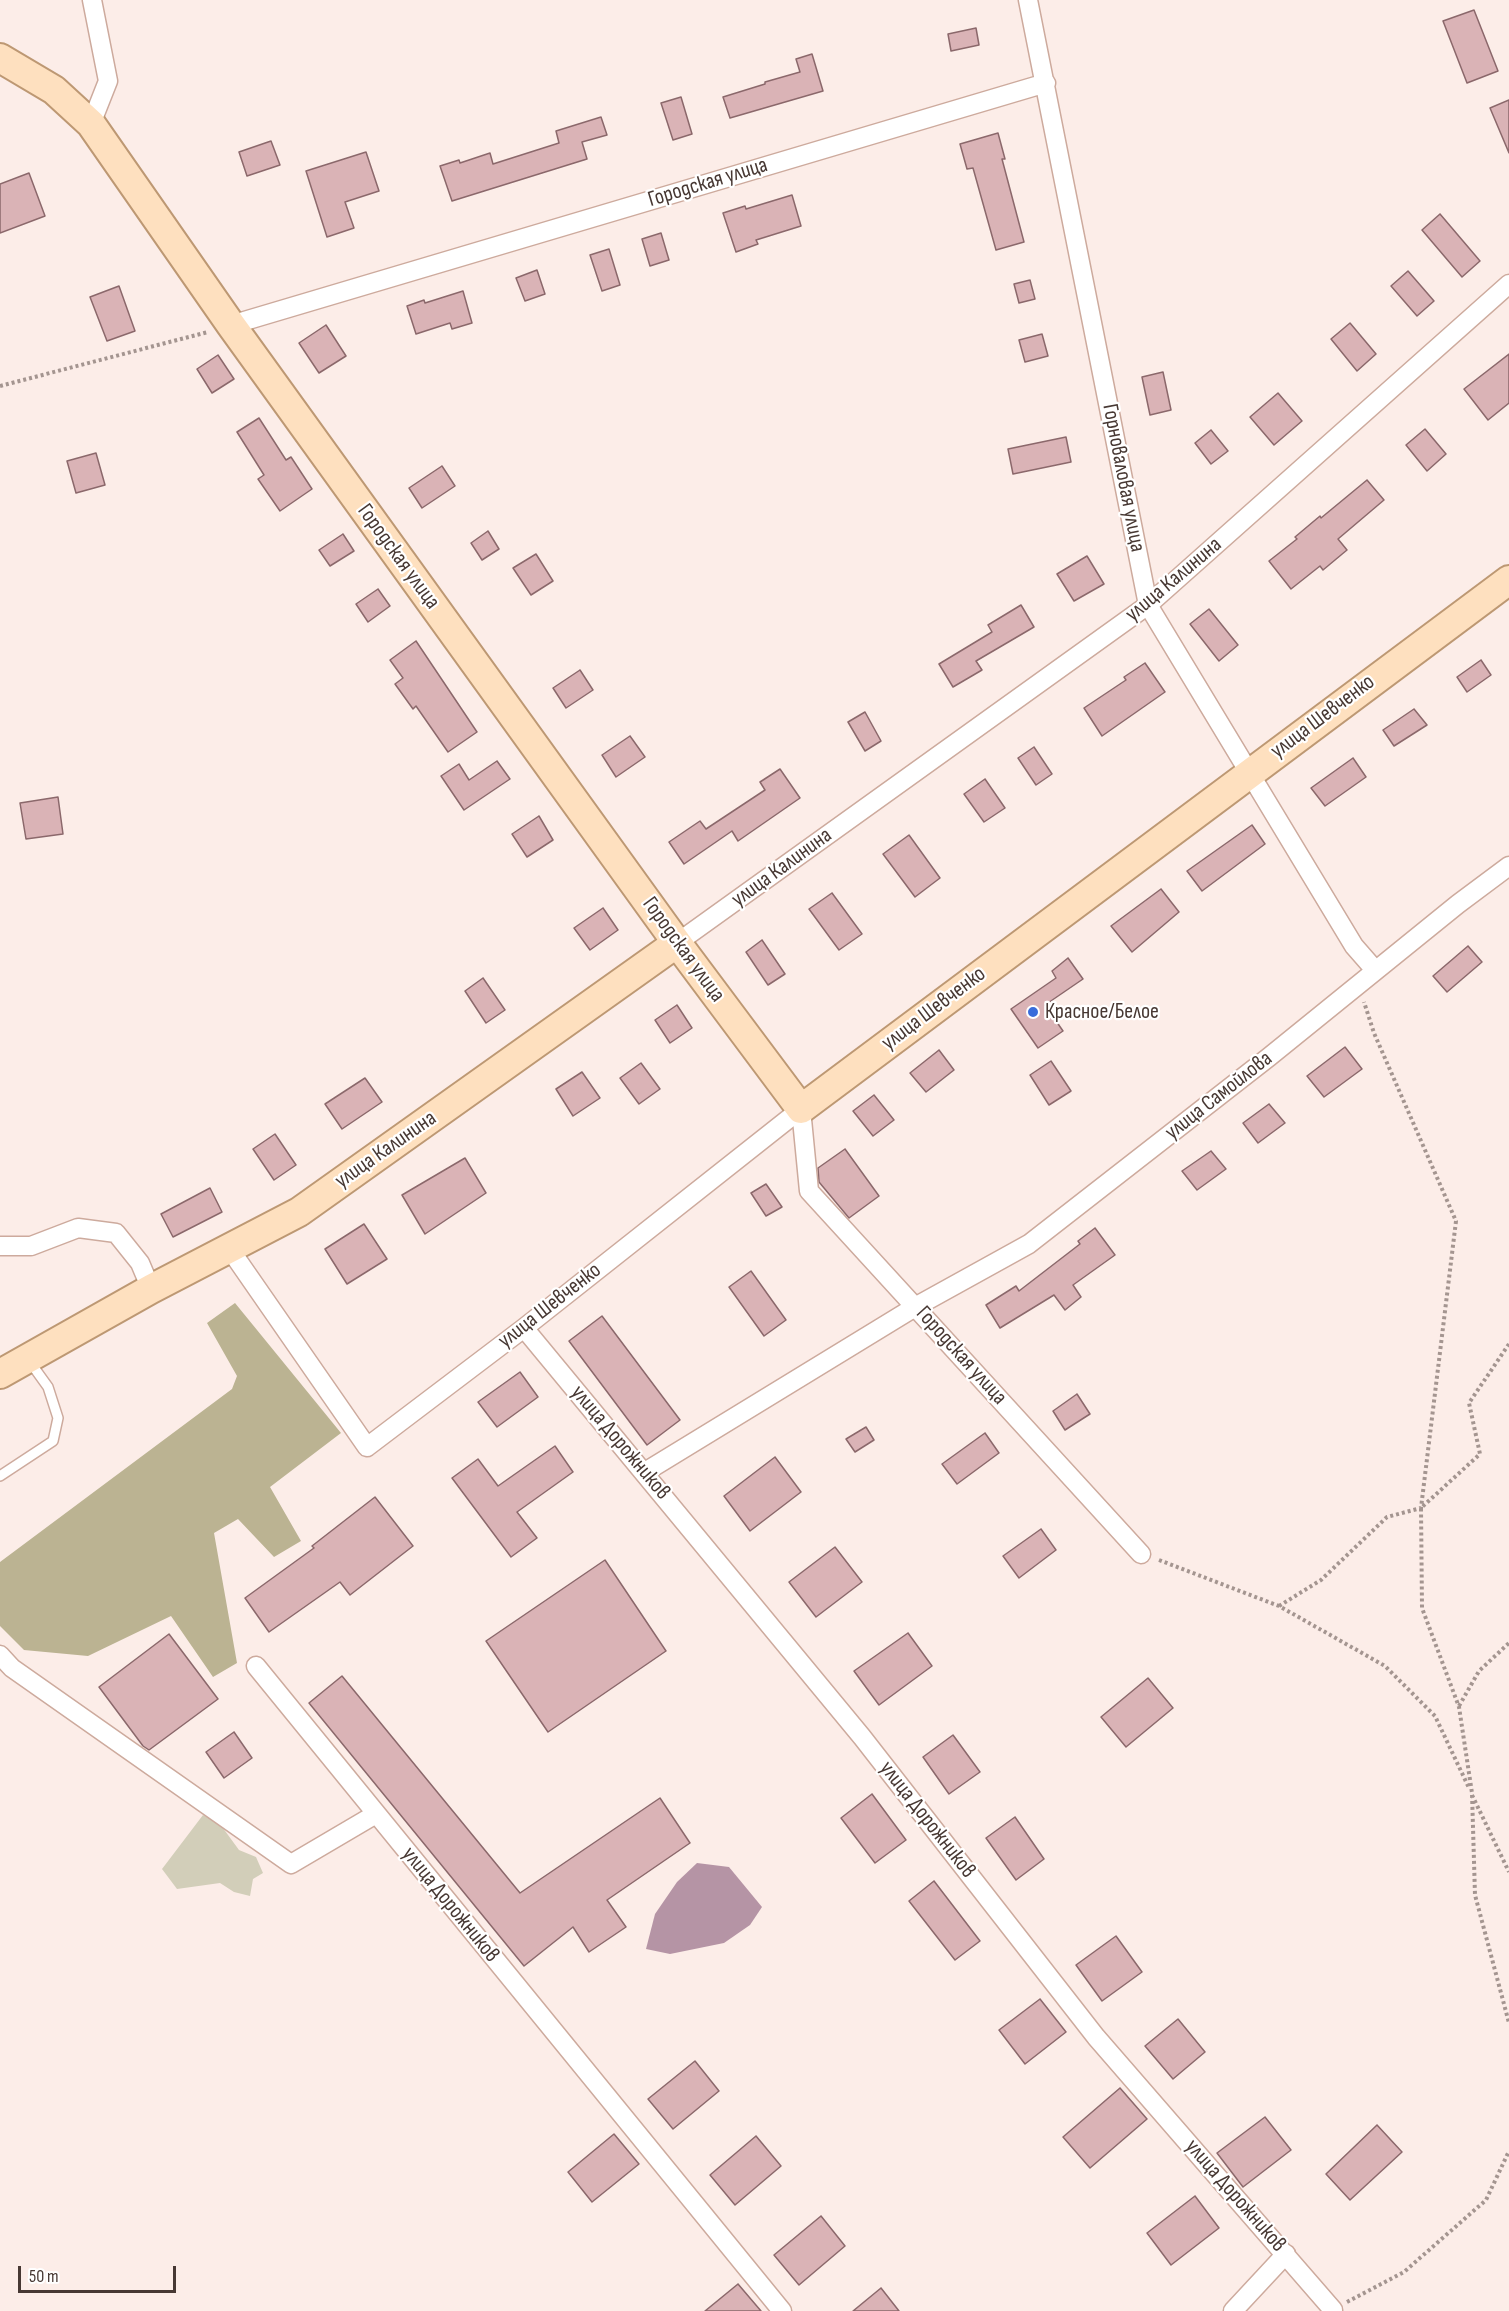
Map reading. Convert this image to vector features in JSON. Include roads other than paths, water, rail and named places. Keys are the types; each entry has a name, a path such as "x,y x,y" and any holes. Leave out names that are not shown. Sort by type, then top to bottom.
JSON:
{"main road":[{"name":"Городская улица","path":"0,58 54,90 91,124 231,325 677,943 801,1109"},
{"name":"улица Шевченко","path":"801,1109 1509,580"},
{"name":"улица Калинина","path":"0,1374 151,1289 299,1212 677,943"}],"street":[{"path":"91,124 108,81 92,0"},
{"name":"Горноваловая улица","path":"1028,0 1148,605 1354,946 1375,970"},
{"name":"Городская улица","path":"231,325 1046,83"},
{"name":"улица Калинина","path":"677,943 1148,605 1509,284"},
{"name":"улица Самойлова","path":"645,1472 915,1307 1029,1244 1509,866"},
{"name":"Городская улица","path":"801,1109 809,1191 1141,1554"},
{"name":"улица Шевченко","path":"229,1248 367,1447 524,1328 801,1109"},
{"path":"0,1246 31,1246 78,1228 116,1233 140,1263 151,1289"},
{"name":"улица Дорожников","path":"524,1328 862,1737 1096,2037 1333,2310"},
{"path":"0,1655 12,1668 291,1864 376,1814"},
{"name":"улица Дорожников","path":"256,1665 782,2311"},
{"path":"1233,2311 1286,2254"}],"lane":[{"path":"0,1476 53,1441 58,1418 48,1387 27,1359"}],"place":[{"name":"Красное/Белое","path":"1033,1012"}]}
